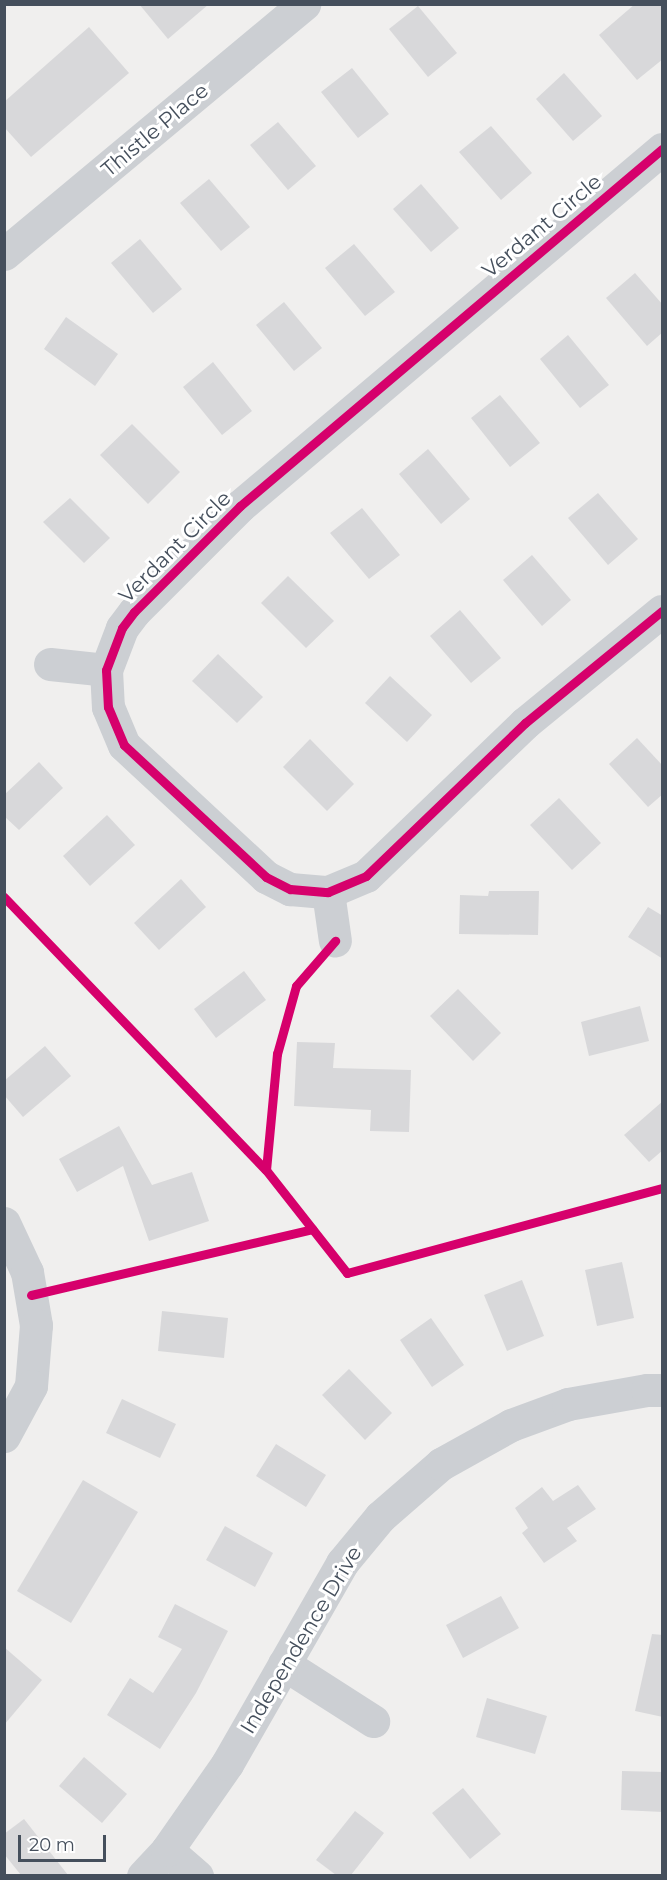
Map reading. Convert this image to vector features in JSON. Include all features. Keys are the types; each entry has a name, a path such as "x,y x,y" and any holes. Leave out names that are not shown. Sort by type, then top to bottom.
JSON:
{"street":[{"name":"Thistle Place","path":"4,254 304,4"},
{"name":"Verdant Circle","path":"663,149 240,507 134,612 122,628 106,670 108,707 124,745 266,877 290,889 328,892 366,876 525,723 663,611"},
{"path":"50,664 106,670"},
{"path":"328,892 335,941"},
{"path":"4,1223 27,1272 36,1325 31,1386 4,1436"},
{"name":"Independence Drive","path":"142,1875 167,1850 227,1764 342,1563 380,1517 441,1464 511,1425 568,1404 647,1390 663,1390"},
{"path":"284,1664 373,1721"},
{"path":"167,1850 197,1875"}],"building":[{"path":"139,4 209,4 168,39"},
{"path":"635,4 663,4 663,59 637,80 599,35"},
{"path":"418,6 457,53 428,77 389,29"},
{"path":"89,27 129,73 31,157 4,127 4,102"},
{"path":"352,68 389,114 358,138 321,92"},
{"path":"564,73 602,116 573,141 536,99"},
{"path":"278,122 316,166 288,190 250,145"},
{"path":"491,126 532,173 501,200 459,152"},
{"path":"209,179 250,227 221,251 180,203"},
{"path":"421,184 459,228 431,252 393,209"},
{"path":"140,239 182,289 153,313 111,263"},
{"path":"354,244 395,292 365,316 325,268"},
{"path":"635,273 663,305 663,332 647,346 606,298"},
{"path":"284,302 322,348 294,371 256,325"},
{"path":"66,317 118,354 95,386 44,349"},
{"path":"568,335 609,385 580,408 540,359"},
{"path":"213,362 252,411 222,435 183,387"},
{"path":"500,395 540,443 510,467 471,418"},
{"path":"132,424 180,472 148,504 100,455"},
{"path":"428,449 470,499 441,524 399,474"},
{"path":"598,493 638,539 608,565 568,518"},
{"path":"70,498 110,538 84,563 43,522"},
{"path":"362,508 400,555 369,579 330,533"},
{"path":"532,555 571,600 542,626 503,580"},
{"path":"288,576 334,621 306,648 261,603"},
{"path":"460,610 501,658 471,683 430,636"},
{"path":"218,654 263,697 237,723 192,681"},
{"path":"390,676 432,715 407,742 365,703"},
{"path":"637,738 663,766 663,794 648,807 609,764"},
{"path":"310,739 354,784 327,811 283,767"},
{"path":"39,762 63,788 19,830 4,816 4,795"},
{"path":"559,798 601,843 572,870 530,825"},
{"path":"107,815 135,845 90,886 63,856"},
{"path":"181,879 206,907 159,950 134,923"},
{"path":"489,891 539,891 538,935 459,934 460,895 488,896"},
{"path":"648,907 663,916 663,959 628,937"},
{"path":"244,971 266,1000 216,1038 194,1009"},
{"path":"458,989 501,1033 473,1061 430,1016"},
{"path":"640,1006 649,1041 589,1056 581,1022"},
{"path":"297,1042 335,1043 333,1068 411,1070 409,1132 370,1131 371,1110 294,1106"},
{"path":"45,1046 71,1076 23,1117 4,1095 4,1081"},
{"path":"663,1101 663,1150 649,1162 624,1135"},
{"path":"119,1126 152,1185 192,1172 209,1221 149,1241 123,1166 77,1192 59,1159"},
{"path":"622,1262 634,1318 597,1326 585,1270"},
{"path":"522,1280 544,1336 507,1351 484,1295"},
{"path":"162,1311 228,1318 224,1358 158,1351"},
{"path":"431,1318 464,1365 432,1387 400,1340"},
{"path":"349,1369 392,1413 365,1440 322,1395"},
{"path":"122,1399 176,1424 160,1458 106,1433"},
{"path":"276,1444 326,1475 306,1507 256,1476"},
{"path":"83,1480 138,1512 71,1623 17,1591"},
{"path":"578,1485 596,1509 567,1528 577,1541 544,1563 522,1533 528,1528 515,1508 542,1487 553,1501"},
{"path":"225,1526 273,1553 255,1587 206,1560"},
{"path":"501,1596 519,1628 463,1658 446,1625"},
{"path":"175,1604 228,1631 196,1693 160,1749 107,1715 130,1678 153,1693 182,1649 158,1637"},
{"path":"652,1634 663,1635 663,1717 635,1711"},
{"path":"4,1647 42,1680 4,1725"},
{"path":"487,1698 547,1716 535,1754 476,1737"},
{"path":"84,1757 127,1794 102,1823 59,1786"},
{"path":"622,1771 663,1772 663,1812 621,1810"},
{"path":"463,1788 501,1834 470,1859 432,1813"},
{"path":"355,1811 384,1833 351,1875 336,1875 316,1860"},
{"path":"24,1819 68,1875 21,1875 4,1854 4,1834"}],"cycle path":[{"path":"662,149 240,506 134,612 122,628 106,670 108,707 124,745 266,877 290,889 328,892 366,876 525,723 662,611"},
{"path":"4,897 266,1170 347,1273 662,1188"},
{"path":"266,1170 277,1054 296,986 335,941"},
{"path":"31,1295 312,1229"}]}
